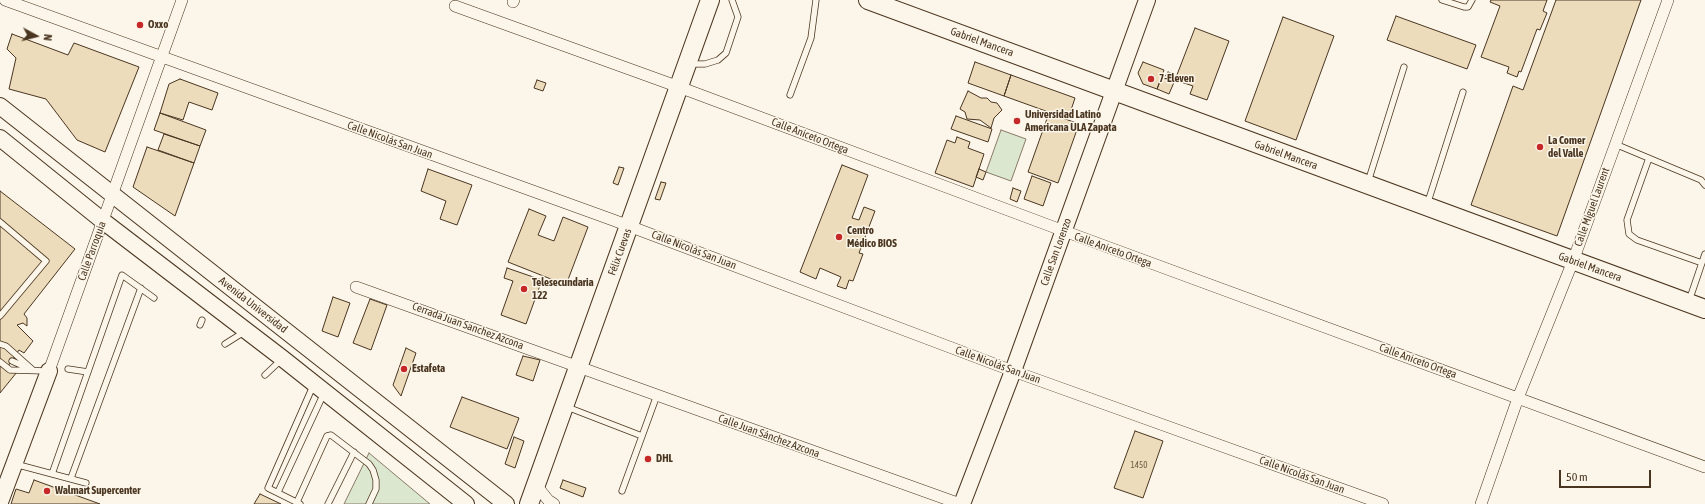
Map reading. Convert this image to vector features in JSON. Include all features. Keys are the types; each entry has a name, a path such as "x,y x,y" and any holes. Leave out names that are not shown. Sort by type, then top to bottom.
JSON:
{"main road":[{"name":"Félix Cuevas","path":"529,504 710,0"},
{"name":"Gabriel Mancera","path":"868,0 896,5 1114,91 1697,306"},
{"name":"Calle San Lorenzo","path":"961,504 1013,371 1147,0"},
{"name":"Avenida Universidad","path":"0,106 506,504"},
{"path":"1,141 282,358 466,504"},
{"name":"Calle Parroquia","path":"1,498 49,371"}],"street":[{"name":"Calle Nicolás San Juan","path":"5,0 629,226 1013,371 1383,504"},
{"name":"Calle Parroquia","path":"49,371 182,0"},
{"name":"Calle Miguel Laurent","path":"1481,504 1518,398 1573,261 1668,0"},
{"name":"Calle Aniceto Ortega","path":"455,6 679,87 1064,232 1705,467"},
{"name":"Cerrada Juan Sanchez Azcona","path":"356,287 579,366"},
{"name":"Calle Juan Sánchez Azcona","path":"579,366 961,504"},
{"path":"536,485 548,500 554,504"}],"lane":[{"path":"687,64 705,64 718,60 726,53 738,17 732,0"},
{"path":"790,95 811,38 816,0"},
{"path":"1442,0 1468,7 1472,0"},
{"path":"1367,185 1404,68"},
{"path":"1427,207 1463,92"},
{"path":"1615,144 1701,180 1705,185"},
{"path":"1650,158 1627,220 1629,234 1637,240 1702,263"},
{"path":"0,222 46,260 0,316"},
{"path":"1697,306 1702,263 1705,254"},
{"path":"52,474 122,275 154,298"},
{"path":"71,478 141,288"},
{"path":"225,344 246,330"},
{"path":"0,344 6,346 33,370"},
{"path":"265,375 282,358"},
{"path":"12,360 33,370"},
{"path":"0,362 10,370 49,371"},
{"path":"68,369 88,372"},
{"path":"319,388 268,488 298,503 327,436 334,436 368,464 375,474 376,489 369,504"},
{"path":"278,492 319,388"},
{"path":"622,491 657,395"},
{"path":"564,406 642,436"},
{"path":"328,504 354,452"},
{"path":"15,464 71,478 86,484"}],"green space":[{"path":"1001,130 1026,139 1011,181 986,172"},
{"path":"369,453 430,504 344,504"}],"building":[{"path":"1491,0 1547,0 1543,11 1547,13 1540,30 1537,29 1521,72 1519,71 1517,77 1507,73 1509,67 1481,57 1500,6 1490,2"},
{"name":"La Comer del Valle","path":"1556,0 1641,0 1557,236 1471,205 1513,86 1523,90"},
{"path":"1396,16 1476,45 1467,69 1387,40"},
{"path":"1283,17 1334,36 1296,140 1245,121"},
{"path":"1195,28 1229,41 1207,100 1190,94 1193,86 1175,80"},
{"path":"12,34 68,55 74,43 139,67 105,152 77,140 46,99 9,89 16,58 7,49"},
{"path":"975,62 1011,75 1004,96 968,83"},
{"name":"7-Eleven","path":"1143,62 1164,70 1157,89 1143,84 1138,73"},
{"path":"1168,72 1174,74 1172,78 1175,80 1169,94 1157,89 1163,75 1166,76"},
{"path":"1011,75 1075,98 1068,119 1004,96"},
{"path":"180,79 218,93 212,110 189,102 183,120 160,113 169,84"},
{"path":"537,80 546,83 543,91 534,88"},
{"path":"968,91 981,98 987,98 991,102 997,103 1002,110 994,118 991,128 980,120 967,119 965,112 960,109"},
{"path":"160,113 206,130 200,146 154,130"},
{"path":"1049,113 1079,124 1058,183 1028,172"},
{"path":"956,116 992,129 988,142 951,129"},
{"path":"164,134 200,146 194,163 158,150"},
{"path":"957,137 970,142 968,148 984,154 973,187 935,173 947,140 955,143"},
{"path":"147,147 194,163 175,216 133,187"},
{"name":"Centro Médico BIOS","path":"842,165 868,175 852,218 859,220 864,207 875,211 859,253 863,254 853,281 849,280 846,289 837,286 841,277 820,268 816,279 800,272"},
{"path":"619,167 624,168 618,185 613,183"},
{"path":"428,169 472,185 457,225 440,219 446,201 421,191"},
{"path":"979,169 986,172 983,180 976,177"},
{"path":"1032,176 1051,183 1043,206 1024,199"},
{"path":"661,182 666,183 660,200 655,199"},
{"path":"1013,188 1021,191 1017,202 1010,199"},
{"path":"0,191 75,249 24,314 27,318 27,326 23,323 17,325 33,341 24,353 19,350 8,366 17,372 0,393"},
{"path":"529,209 546,216 538,235 554,241 563,217 588,227 566,285 508,262"},
{"name":"Telesecundaria 122","path":"507,268 542,280 526,324 501,315 513,281 504,278"},
{"path":"333,297 350,303 338,337 322,331"},
{"path":"370,299 387,305 371,350 353,343"},
{"name":"Estafeta","path":"406,348 416,353 401,396 393,385"},
{"path":"523,356 540,360 533,381 516,375"},
{"path":"462,397 519,418 507,449 450,427"},
{"path":"1135,431 1163,441 1143,498 1114,488"},
{"path":"514,437 524,441 515,468 505,464"},
{"name":"Walmart Supercenter","path":"34,480 100,504 11,504 16,489 29,493"},
{"path":"563,480 586,488 583,497 560,488"},
{"path":"260,494 281,504 254,504"}],"place":[{"name":"Oxxo","path":"140,25"},
{"name":"7-Eleven","path":"1151,79"},
{"name":"Universidad Latino Americana ULA Zapata","path":"1017,121"},
{"name":"La Comer del Valle","path":"1540,147"},
{"name":"Centro Médico BIOS","path":"839,237"},
{"name":"Telesecundaria 122","path":"524,289"},
{"name":"Estafeta","path":"404,369"},
{"name":"DHL","path":"648,459"},
{"name":"Walmart Supercenter","path":"47,491"}]}
